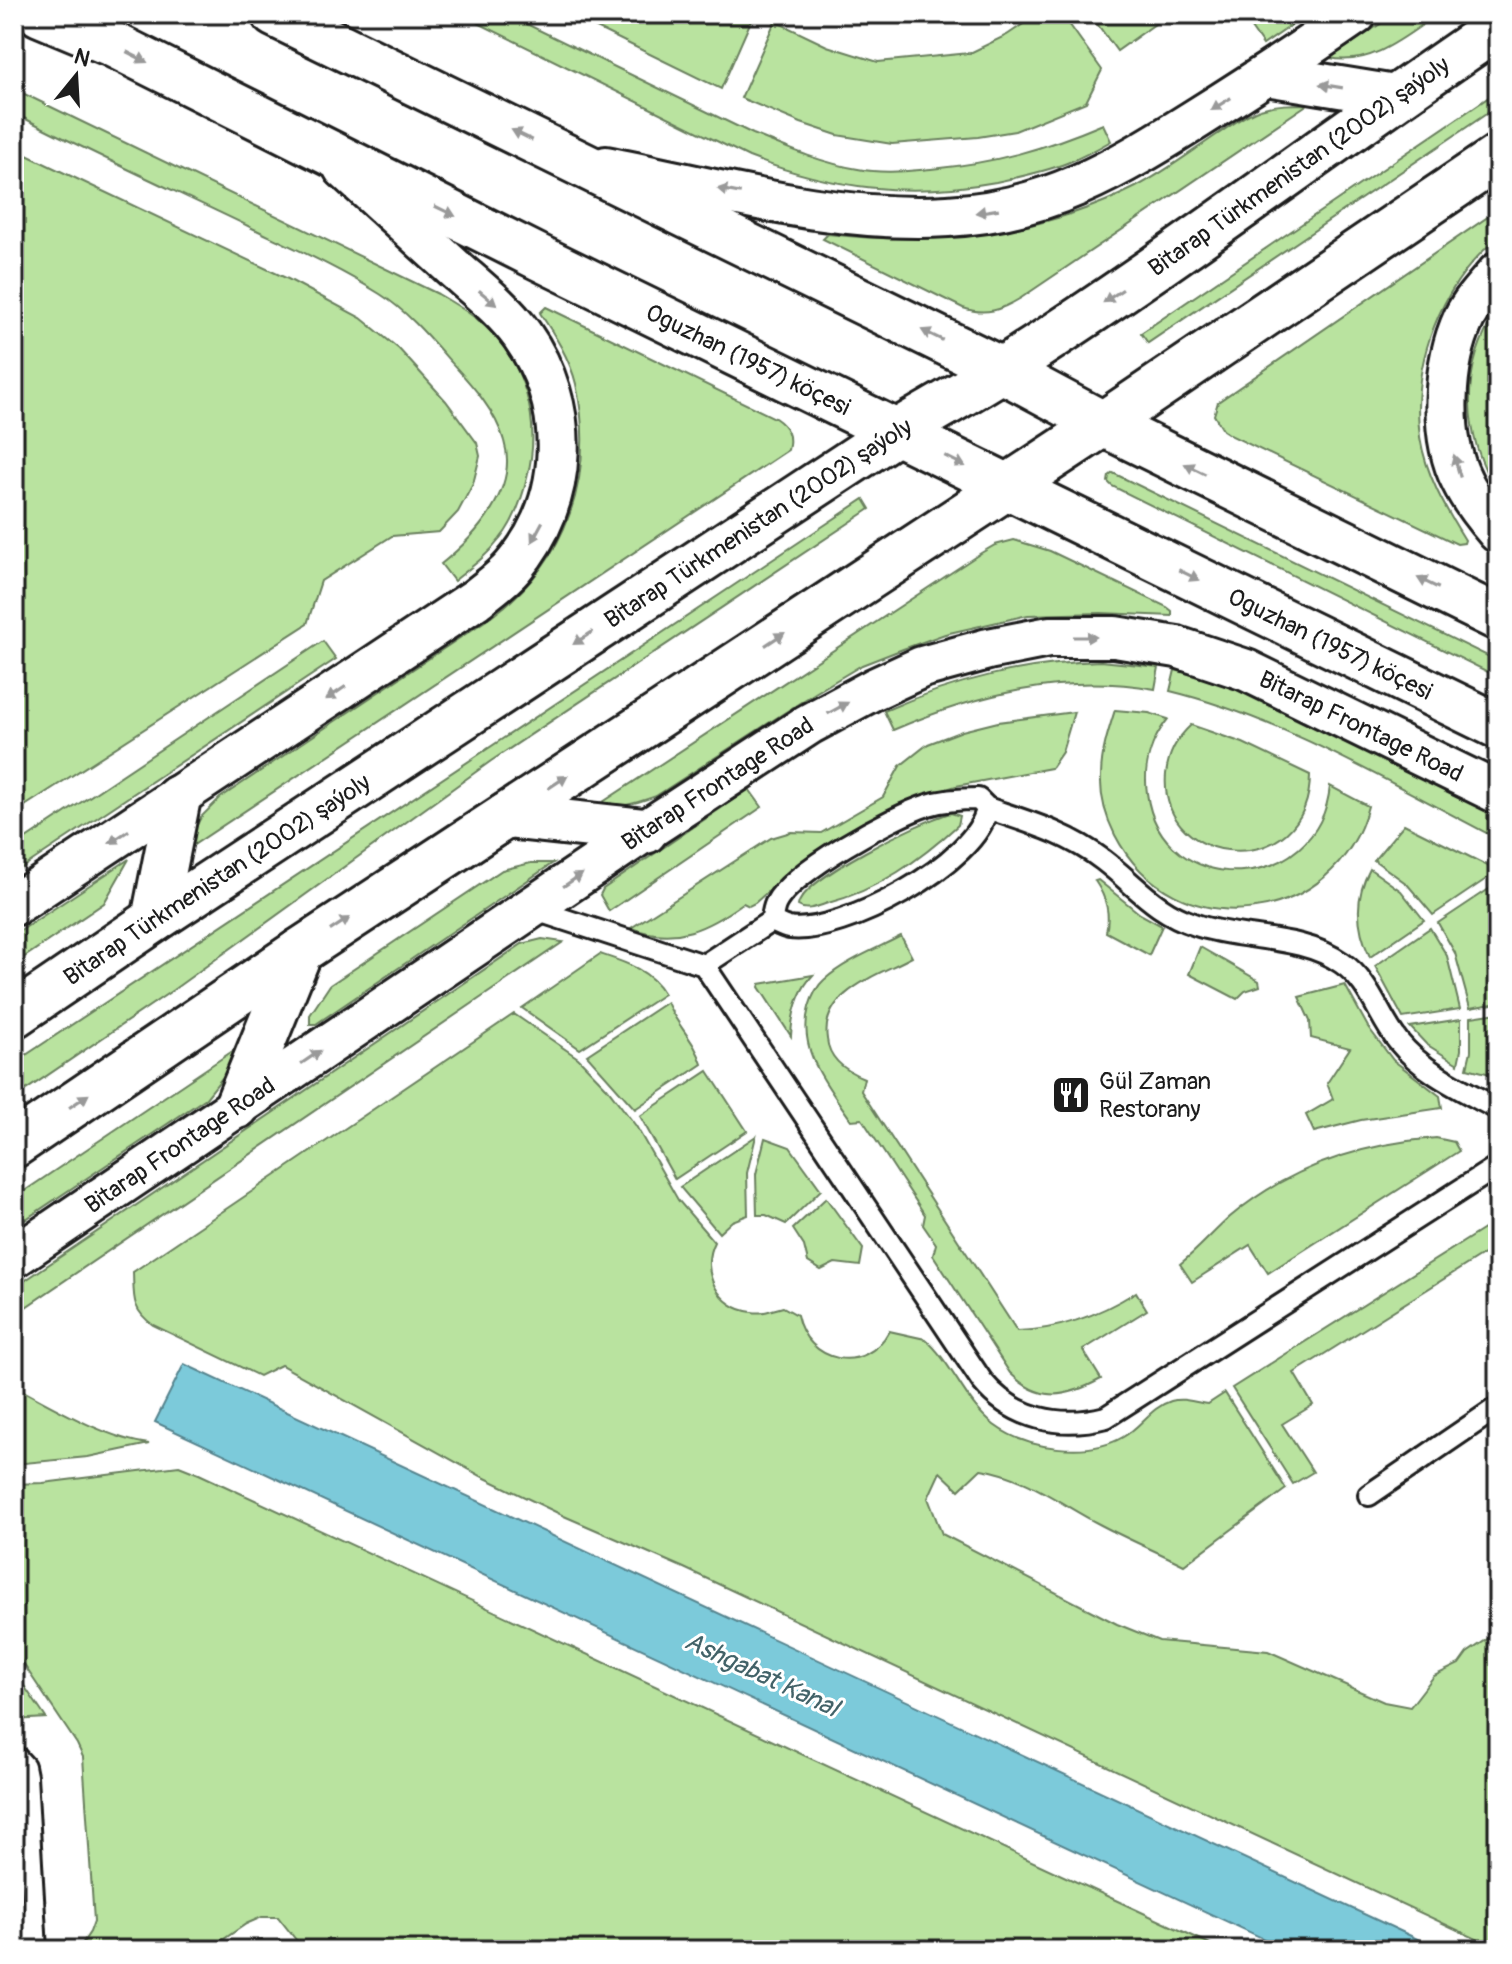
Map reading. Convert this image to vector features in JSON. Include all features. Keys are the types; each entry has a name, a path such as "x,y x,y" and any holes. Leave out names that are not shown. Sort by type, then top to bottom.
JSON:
{"main road":[{"name":"Oguzhan (1957) köçesi","path":"40,14 112,44 1498,726"},
{"path":"274,14 1002,370 1103,424 1498,618"},
{"name":"Bitarap Türkmenistan (2002) şaýoly","path":"14,1015 898,431 1002,370 1131,284 1395,96 1498,27"},
{"path":"14,1145 300,951 1103,424 1498,157"},
{"path":"154,920 178,798"},
{"path":"506,816 645,831"},
{"path":"237,1106 300,951"}],"street":[{"path":"576,161 806,207 860,214 948,216 984,213 1053,196 1119,167 1266,75 1356,14"},
{"path":"1266,75 1395,96"},
{"path":"14,905 476,599 512,569 531,544 544,519 558,468 560,439 554,402 546,378 522,335 499,307 326,151"},
{"path":"1498,273 1464,318 1447,382 1450,441 1460,479 1479,511 1498,532"},
{"name":"Bitarap Frontage Road","path":"14,1257 645,831 809,724 922,667 1049,637 1142,639 1208,656 1246,670 1498,793"}],"lane":[{"path":"704,965 771,921 776,902 802,877 852,842 929,805 958,799 984,802 986,817 963,845 929,877 892,899 847,919 805,928 788,928 771,921"},
{"path":"987,808 1061,833 1103,860 1147,900 1195,925 1297,944 1343,963 1360,979 1388,1026 1414,1057 1437,1075 1498,1109"},
{"path":"532,909 704,965 982,1381 994,1396 1041,1420 1088,1421 1106,1417 1498,1166"},
{"path":"1369,1495 1498,1407"},
{"path":"14,1755 24,1766 26,1776 36,1950"}],"green space":[{"path":"460,14 506,14 753,134 818,159 858,169 904,171 977,163 1040,148 1103,124 1111,141 1058,166 964,187 901,190 840,183 810,177 749,157"},
{"path":"568,14 754,14 721,89"},
{"path":"1038,14 1062,14 1102,70 1086,102 1015,131 892,144 837,135 741,98 775,21 827,46 878,62 970,53 1007,35"},
{"path":"1090,14 1169,14 1117,51"},
{"path":"1271,14 1308,14 1263,45 1251,28"},
{"path":"1395,14 1438,14 1401,40 1374,54 1345,60 1330,58"},
{"path":"14,89 438,294 469,313 495,336 518,372 526,392 532,435 531,456 520,502 509,525 490,551 454,581 441,564 480,526 491,510 500,494 507,459 500,430 482,398 408,316 380,294 332,267 14,113"},
{"path":"1498,91 1498,106 1148,343 1141,333"},
{"path":"1308,104 1021,298 993,310 979,312 963,308 823,239 828,234 908,239 947,237 1024,227 1062,217 1099,204 1147,181 1254,111 1278,105"},
{"path":"14,149 288,279 361,318 399,349 446,401 477,443 480,456 473,484 458,512 439,532 392,536 321,581 307,624 14,813"},
{"path":"1498,210 1498,238 1478,256 1446,301 1425,354 1420,381 1418,409 1423,451 1437,491 1464,543 1457,544 1223,430 1214,415 1218,402"},
{"path":"546,307 775,418 788,431 788,450 183,852 201,817 220,798 491,617 517,595 557,543 570,514 578,484 582,451 581,418 576,384 566,356 540,313"},
{"path":"1498,310 1498,352 1488,395 1498,444 1498,494 1477,448 1470,401 1476,355"},
{"path":"1113,473 1498,661 1498,677 1112,486 1108,482"},
{"path":"864,499 870,509 491,761 173,990 14,1098 14,1063"},
{"path":"1014,540 1050,551 1167,607 1172,611 1172,616 1101,613 1028,615 945,634 862,665 656,796 621,806 600,804 981,553"},
{"path":"323,641 336,659 14,873 14,847"},
{"path":"1101,661 1159,667 1155,689 1087,684 1021,690 957,706 893,730 884,711 937,690 990,675 1045,665"},
{"path":"1175,670 1247,690 1285,706 1498,814 1498,839 1297,736 1213,703 1170,691"},
{"path":"1115,710 1149,713 1168,719 1150,754 1146,783 1158,828 1180,853 1208,867 1240,871 1271,865 1299,849 1320,822 1330,786 1368,806 1351,847 1324,878 1290,899 1252,909 1212,908 1175,895 1141,871 1115,835 1106,814 1101,767"},
{"path":"1074,712 1062,752 1051,768 956,786 912,800 869,820 803,860 755,903 749,906 743,903 717,920 691,931 663,935 631,928 771,838 791,832 821,833 883,797 900,766 928,744 998,722"},
{"path":"1191,725 1243,743 1310,775 1303,809 1286,833 1262,847 1235,851 1208,845 1185,830 1170,806 1166,774 1174,747"},
{"path":"749,789 762,807 609,911 600,895 603,889"},
{"path":"951,813 960,816 958,825 898,872 846,897 813,908 798,906 804,895 819,881 840,867 891,838"},
{"path":"1404,824 1498,871 1433,915 1407,884 1374,860"},
{"path":"129,859 104,903 14,964 14,935"},
{"path":"531,863 553,863 316,1024 310,1024 310,1015 330,985 502,870"},
{"path":"1370,869 1401,891 1424,920 1370,957 1362,935 1359,902"},
{"path":"1098,880 1140,914 1162,926 1149,955 1106,932 1108,912 1095,881"},
{"path":"1498,883 1498,1003 1470,1008 1455,953 1438,923"},
{"path":"1430,928 1447,956 1460,1009 1403,1018 1375,966"},
{"path":"901,936 912,957 869,978 842,997 827,1023 828,1046 840,1064 864,1078 861,1091 1017,1331 1049,1328 1079,1320 1136,1292 1147,1310 1083,1350 1101,1379 1076,1390 1043,1393 1021,1383 1010,1373 933,1255 936,1244 923,1225 925,1215 862,1119 851,1120 816,1067 806,1023 810,1003 819,985 841,967"},
{"path":"542,939 563,942 14,1315 14,1288 522,944"},
{"path":"1200,947 1259,981 1260,986 1245,991 1237,999 1189,974"},
{"path":"600,954 644,973 664,994 580,1049 522,1008"},
{"path":"813,975 797,1003 791,1036 760,984"},
{"path":"1345,985 1368,1027 1393,1060 1440,1096 1442,1108 1361,1120 1314,1132 1306,1115 1333,1099 1327,1083 1350,1048 1311,1038 1310,1021 1299,997"},
{"path":"667,1002 702,1064 635,1109 587,1055"},
{"path":"1498,1013 1498,1076 1467,1068 1471,1051 1471,1017"},
{"path":"514,1014 578,1058 607,1088 636,1126 678,1200 714,1242 710,1253 711,1276 715,1287 730,1304 756,1312 783,1307 797,1315 812,1344 838,1358 866,1354 879,1345 889,1331 925,1339 984,1416 1007,1433 1039,1445 1075,1449 1108,1443 1129,1433 1152,1412 1171,1401 1208,1404 1225,1393 1286,1489 1184,1565 1027,1484 981,1469 959,1490 940,1472 928,1498 942,1534 1117,1624 1159,1641 1268,1651 1384,1702 1410,1707 1434,1676 1459,1664 1467,1653 1498,1632 1498,1949 684,1568 564,1516 481,1476 281,1365 259,1376 153,1325 137,1308 133,1272"},
{"path":"1461,1019 1458,1064 1426,1044 1410,1027"},
{"path":"246,1042 206,1098 14,1227 14,1198"},
{"path":"708,1071 747,1131 675,1179 640,1116"},
{"path":"756,1136 747,1173 748,1215 732,1221 719,1233 680,1187"},
{"path":"765,1138 790,1147 821,1190 786,1224 766,1215 757,1215 756,1174"},
{"path":"1436,1138 1454,1142 1459,1151 1268,1273 1250,1245 1192,1282 1180,1264 1252,1200 1301,1172 1380,1146"},
{"path":"826,1198 863,1249 860,1266 835,1263 821,1270 808,1262 804,1246 793,1229"},
{"path":"1498,1220 1498,1245 1294,1373 1313,1405 1282,1424 1313,1472 1293,1484 1232,1388"},
{"path":"14,1386 98,1429 149,1444 88,1457 14,1464"},
{"path":"179,1466 1223,1950 304,1950 278,1917 262,1917 208,1950 78,1950 94,1921 83,1757 14,1650 14,1484"},
{"path":"14,1671 46,1718 14,1720"}],"water":[{"name":"Ashgabat Kanal","path":"184,1364 1441,1950 1288,1950 155,1422"}],"place":[{"name":"Gül Zaman Restorany","path":"1071,1095"}]}
